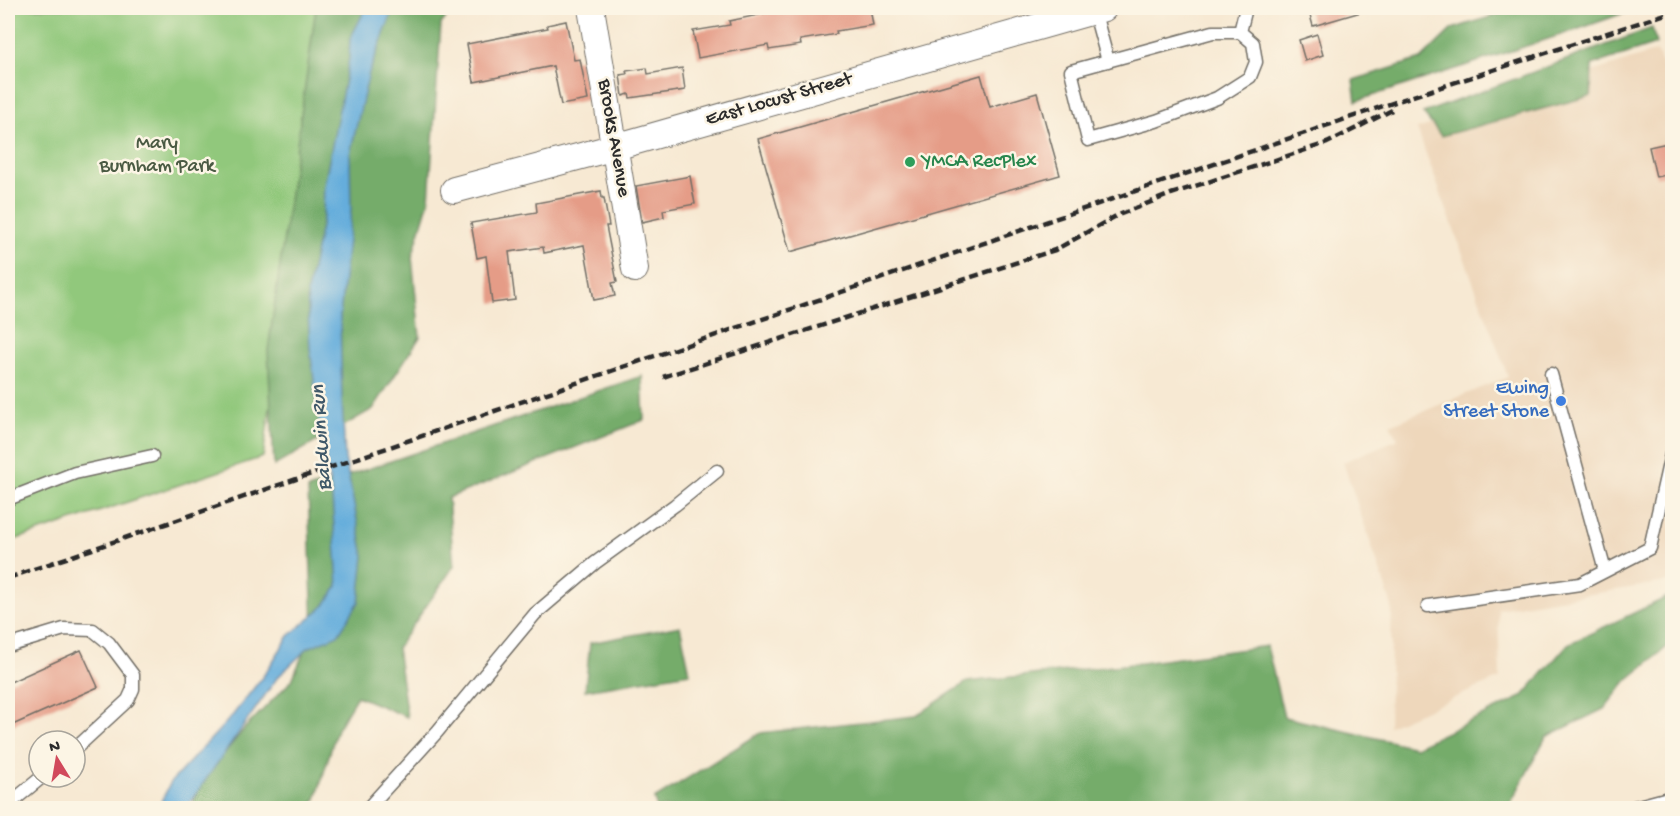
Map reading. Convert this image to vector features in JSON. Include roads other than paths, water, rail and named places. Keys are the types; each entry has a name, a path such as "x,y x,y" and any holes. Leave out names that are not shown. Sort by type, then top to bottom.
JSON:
{"street":[{"name":"Brooks Avenue","path":"591,8 635,269"},
{"name":"East Locust Street","path":"454,190 615,147 1099,9"}],"lane":[{"path":"1240,32 1246,8"},
{"path":"1099,9 1108,61"},
{"path":"1214,32 1240,32 1253,44 1256,62 1250,77 1217,98 1156,121 1088,140 1071,71 1214,32"},
{"path":"1551,374 1605,571"},
{"path":"1428,606 1580,584 1650,548 1672,450"},
{"path":"8,499 75,473 152,456"},
{"path":"368,808 437,732 535,614 595,563 675,505 717,471"},
{"path":"8,646 64,628 93,630 109,643 133,675 133,689 128,700 87,738"},
{"path":"8,805 27,789"},
{"path":"1631,808 1672,797"}],"water":[{"name":"Baldwin Run","path":"366,8 394,8 369,73 350,154 351,210 340,317 345,458 364,556 359,602 338,635 308,648 277,678 186,808 158,808 171,782 232,716 264,675 289,636 324,606 338,586 332,497 310,349 307,292 323,217 324,186 349,59 350,39"}],"railway":[{"path":"8,578 1401,100 1672,12"},
{"path":"663,377 1055,250 1116,216 1171,194 1327,143 1392,110"}],"place":[{"name":"YMCA RecPlex","path":"910,162"},
{"name":"Ewing Street Stone","path":"1561,401"}],"park label":[{"name":"Mary Burnham Park","path":"157,156"}]}
